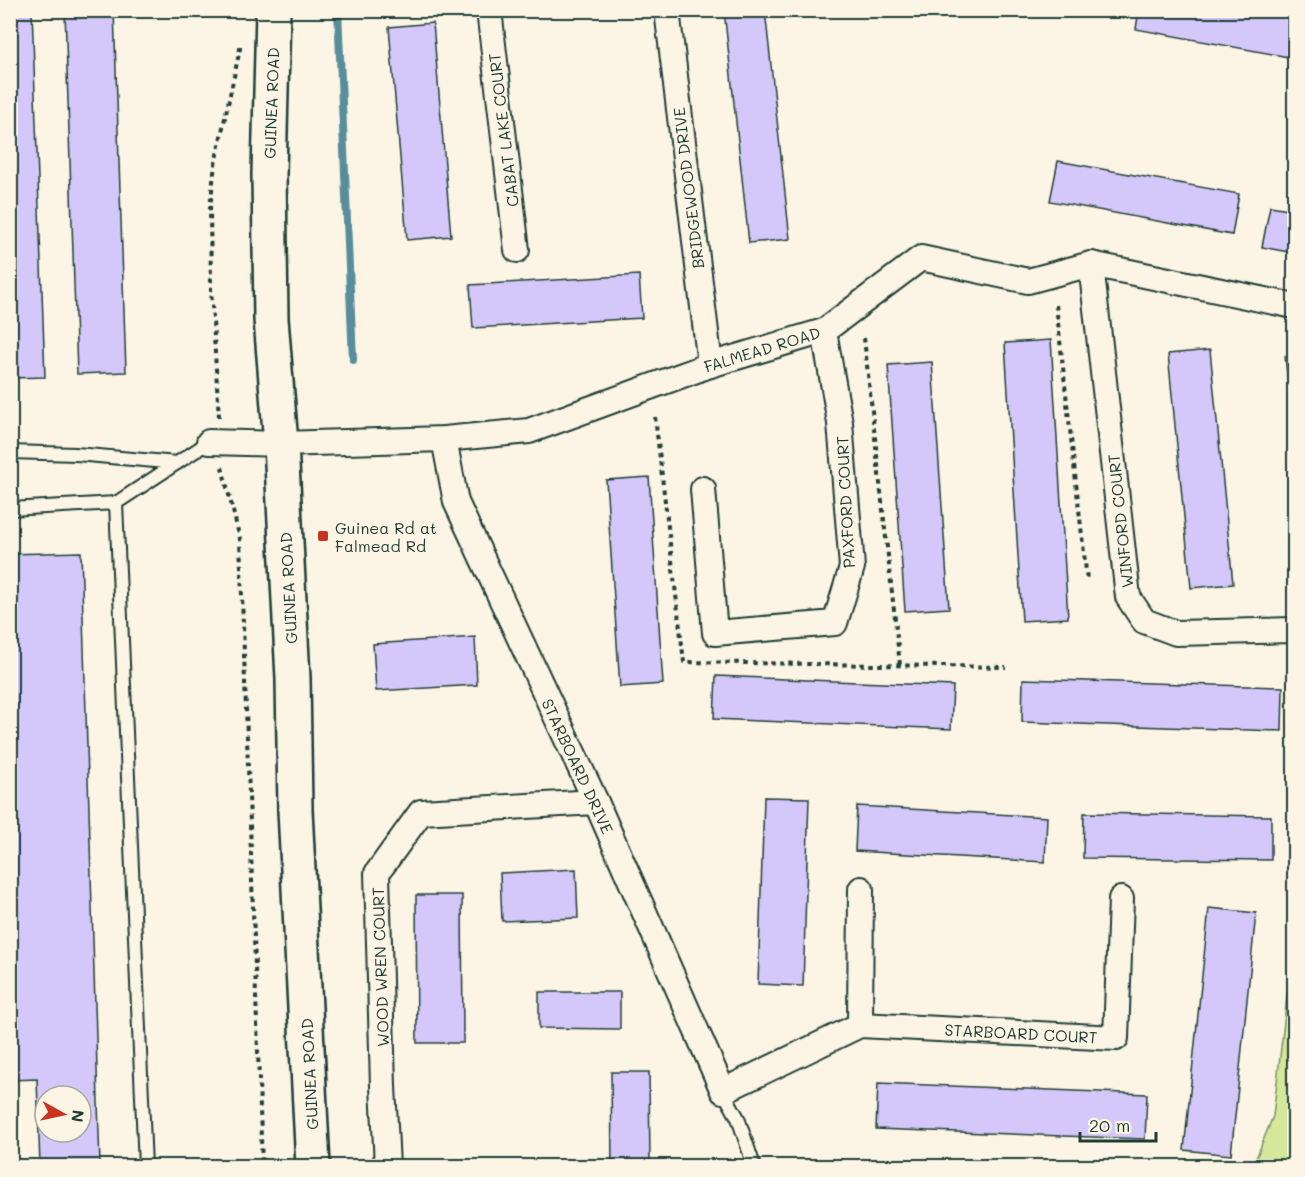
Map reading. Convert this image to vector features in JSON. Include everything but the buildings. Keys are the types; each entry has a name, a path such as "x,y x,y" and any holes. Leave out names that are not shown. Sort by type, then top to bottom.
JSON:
{"main road":[{"name":"GUINEA ROAD","path":"273,10 269,185 271,318 293,678 295,810 313,1167"}],"street":[{"name":"CABAT LAKE COURT","path":"489,10 517,250"},
{"name":"BRIDGEWOOD DRIVE","path":"667,10 710,364"},
{"name":"FALMEAD ROAD","path":"214,432 280,444 444,439 529,431 710,364 824,331 921,258 1028,281 1091,264 1294,306"},
{"name":"WINFORD COURT","path":"1091,264 1128,597 1144,621 1176,633 1294,630"},
{"name":"PAXFORD COURT","path":"703,489 715,633 835,623 852,567 840,423 824,331"},
{"name":"STARBOARD DRIVE","path":"444,439 456,502 596,802 723,1090"},
{"name":"WOOD WREN COURT","path":"387,1167 377,873 421,813 596,802"},
{"path":"860,1025 861,889"},
{"name":"STARBOARD COURT","path":"723,1090 860,1025 1116,1038 1121,899"}],"lane":[{"path":"10,509 116,503 177,463 214,432"},
{"path":"10,452 76,454 177,463"},
{"path":"116,503 145,1167"},
{"path":"723,1090 738,1118 754,1167"}],"path":[{"path":"214,432 210,208 215,164 242,37"},
{"path":"1056,305 1087,580"},
{"path":"864,338 900,665"},
{"path":"654,417 684,662 1006,667"},
{"path":"222,467 240,539 262,1167"}],"green space":[{"path":"1294,936 1294,1166 1253,1166 1273,1116"}],"waterway":[{"path":"338,10 353,360"}],"place":[{"name":"Guinea Rd at Falmead Rd","path":"323,536"}]}
